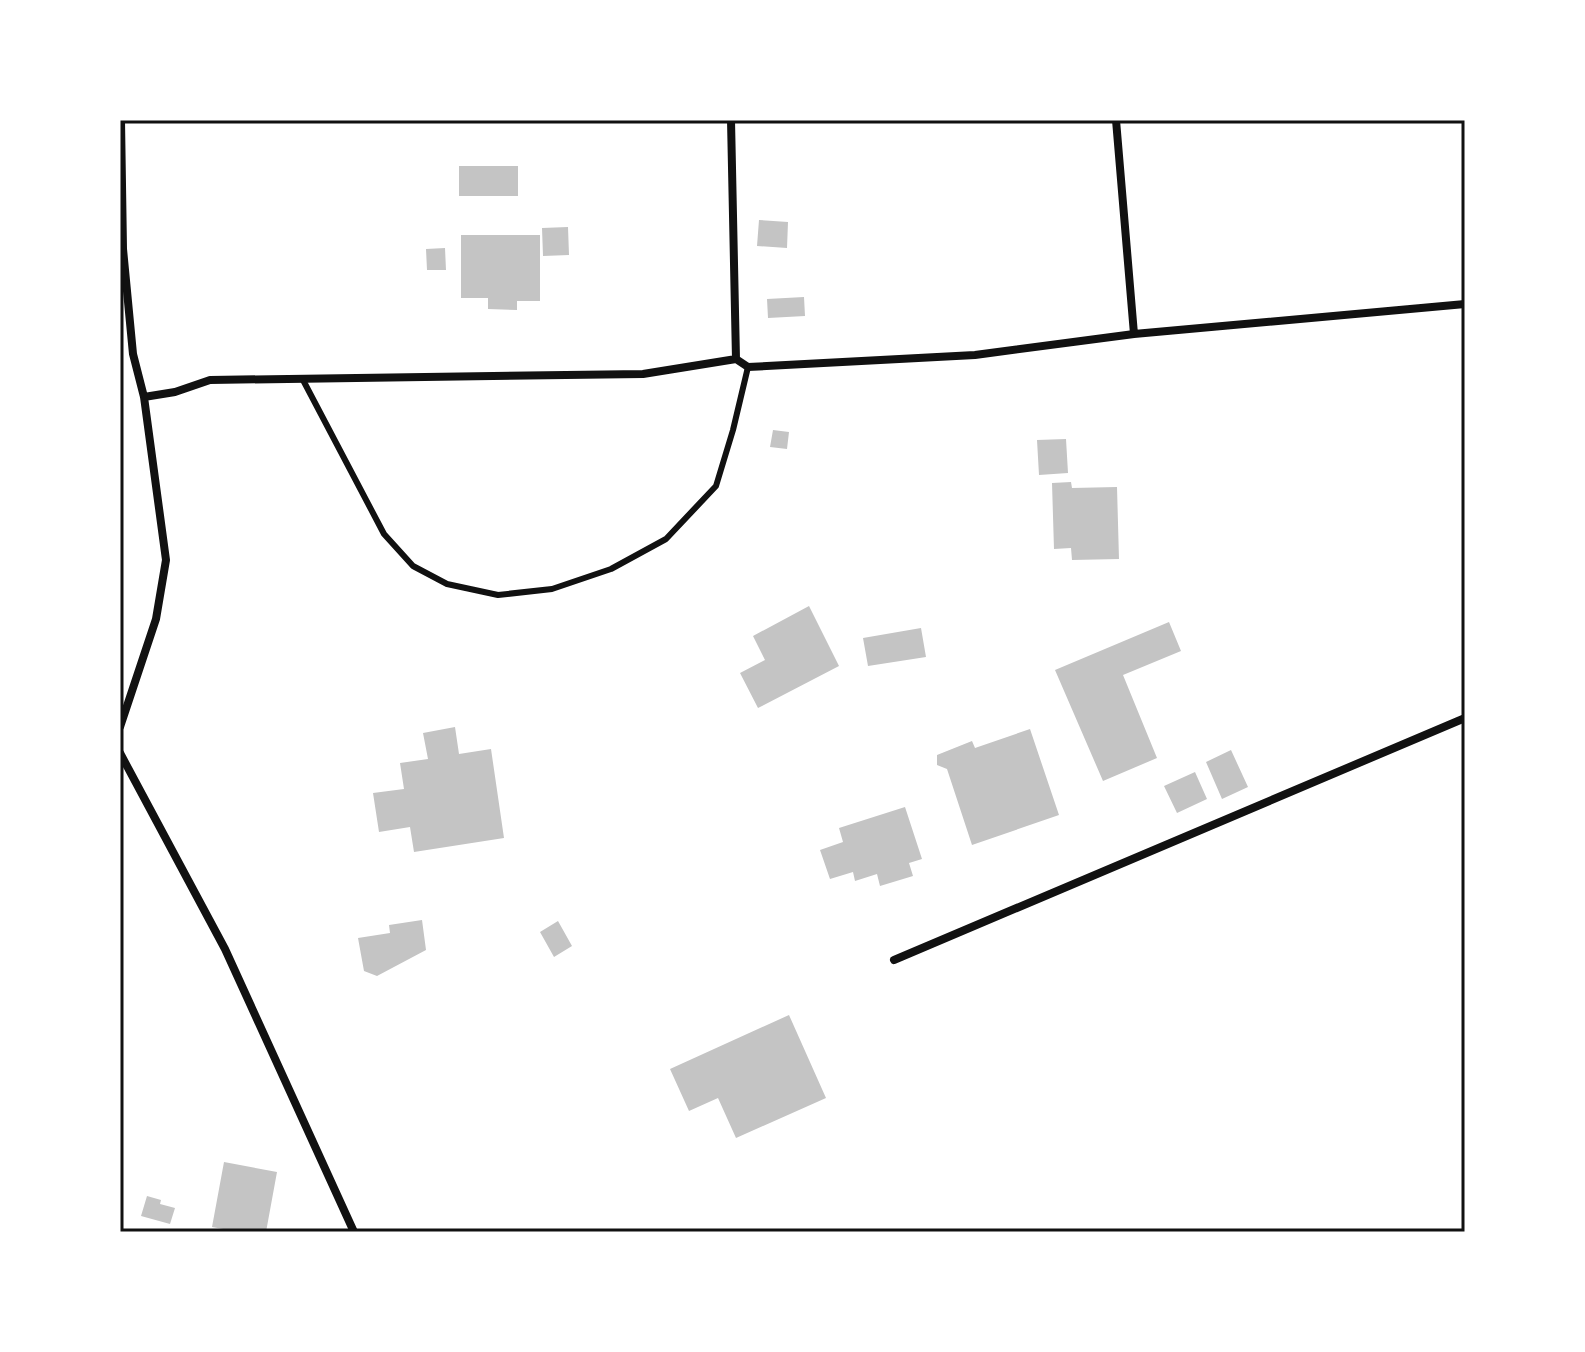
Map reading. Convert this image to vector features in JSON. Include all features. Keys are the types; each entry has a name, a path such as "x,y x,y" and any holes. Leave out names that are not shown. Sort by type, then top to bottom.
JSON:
{"street":[{"path":"120,727 156,619 166,560 144,397 133,354 123,249 121,120"},
{"path":"731,120 736,359"},
{"path":"1116,120 1134,334"},
{"path":"144,397 175,392 210,380 643,374 736,359 748,367 975,355 1134,334 1465,304"},
{"path":"894,960 1465,718"},
{"path":"120,753 225,949 354,1232"}],"lane":[{"path":"303,380 384,534 413,566 447,584 498,595 552,589 611,569 666,539 716,486 748,367"}],"building":[{"path":"459,166 518,166 518,196 459,196"},
{"path":"759,220 788,222 787,248 757,246"},
{"path":"568,227 569,255 543,256 542,228"},
{"path":"461,235 540,235 540,301 517,301 517,310 488,309 488,298 461,298"},
{"path":"445,248 446,270 427,270 426,249"},
{"path":"804,297 805,316 768,318 767,299"},
{"path":"773,430 789,432 787,449 770,447"},
{"path":"1066,439 1068,473 1039,475 1037,440"},
{"path":"1071,482 1072,488 1117,487 1119,559 1072,560 1071,548 1054,549 1052,483"},
{"path":"809,606 839,666 758,708 740,673 765,660 753,636"},
{"path":"1169,622 1181,651 1123,675 1157,758 1103,781 1055,670"},
{"path":"921,628 926,657 868,666 863,638"},
{"path":"455,727 459,754 491,749 504,838 414,852 410,827 379,832 373,793 404,789 400,763 428,759 423,733"},
{"path":"1030,729 1059,815 972,845 947,769 937,765 937,755 972,741 975,748"},
{"path":"1231,750 1248,787 1222,799 1206,762"},
{"path":"1195,772 1207,799 1177,813 1164,786"},
{"path":"905,807 922,859 909,863 913,876 880,886 877,874 855,881 853,872 830,879 820,850 843,842 839,828"},
{"path":"422,920 426,950 377,976 364,971 358,938 390,933 389,925"},
{"path":"558,921 572,946 554,957 540,932"},
{"path":"789,1015 826,1098 736,1138 718,1098 689,1111 670,1069"},
{"path":"224,1162 277,1172 266,1232 212,1227"},
{"path":"147,1196 175,1208 170,1224 141,1216"}]}
